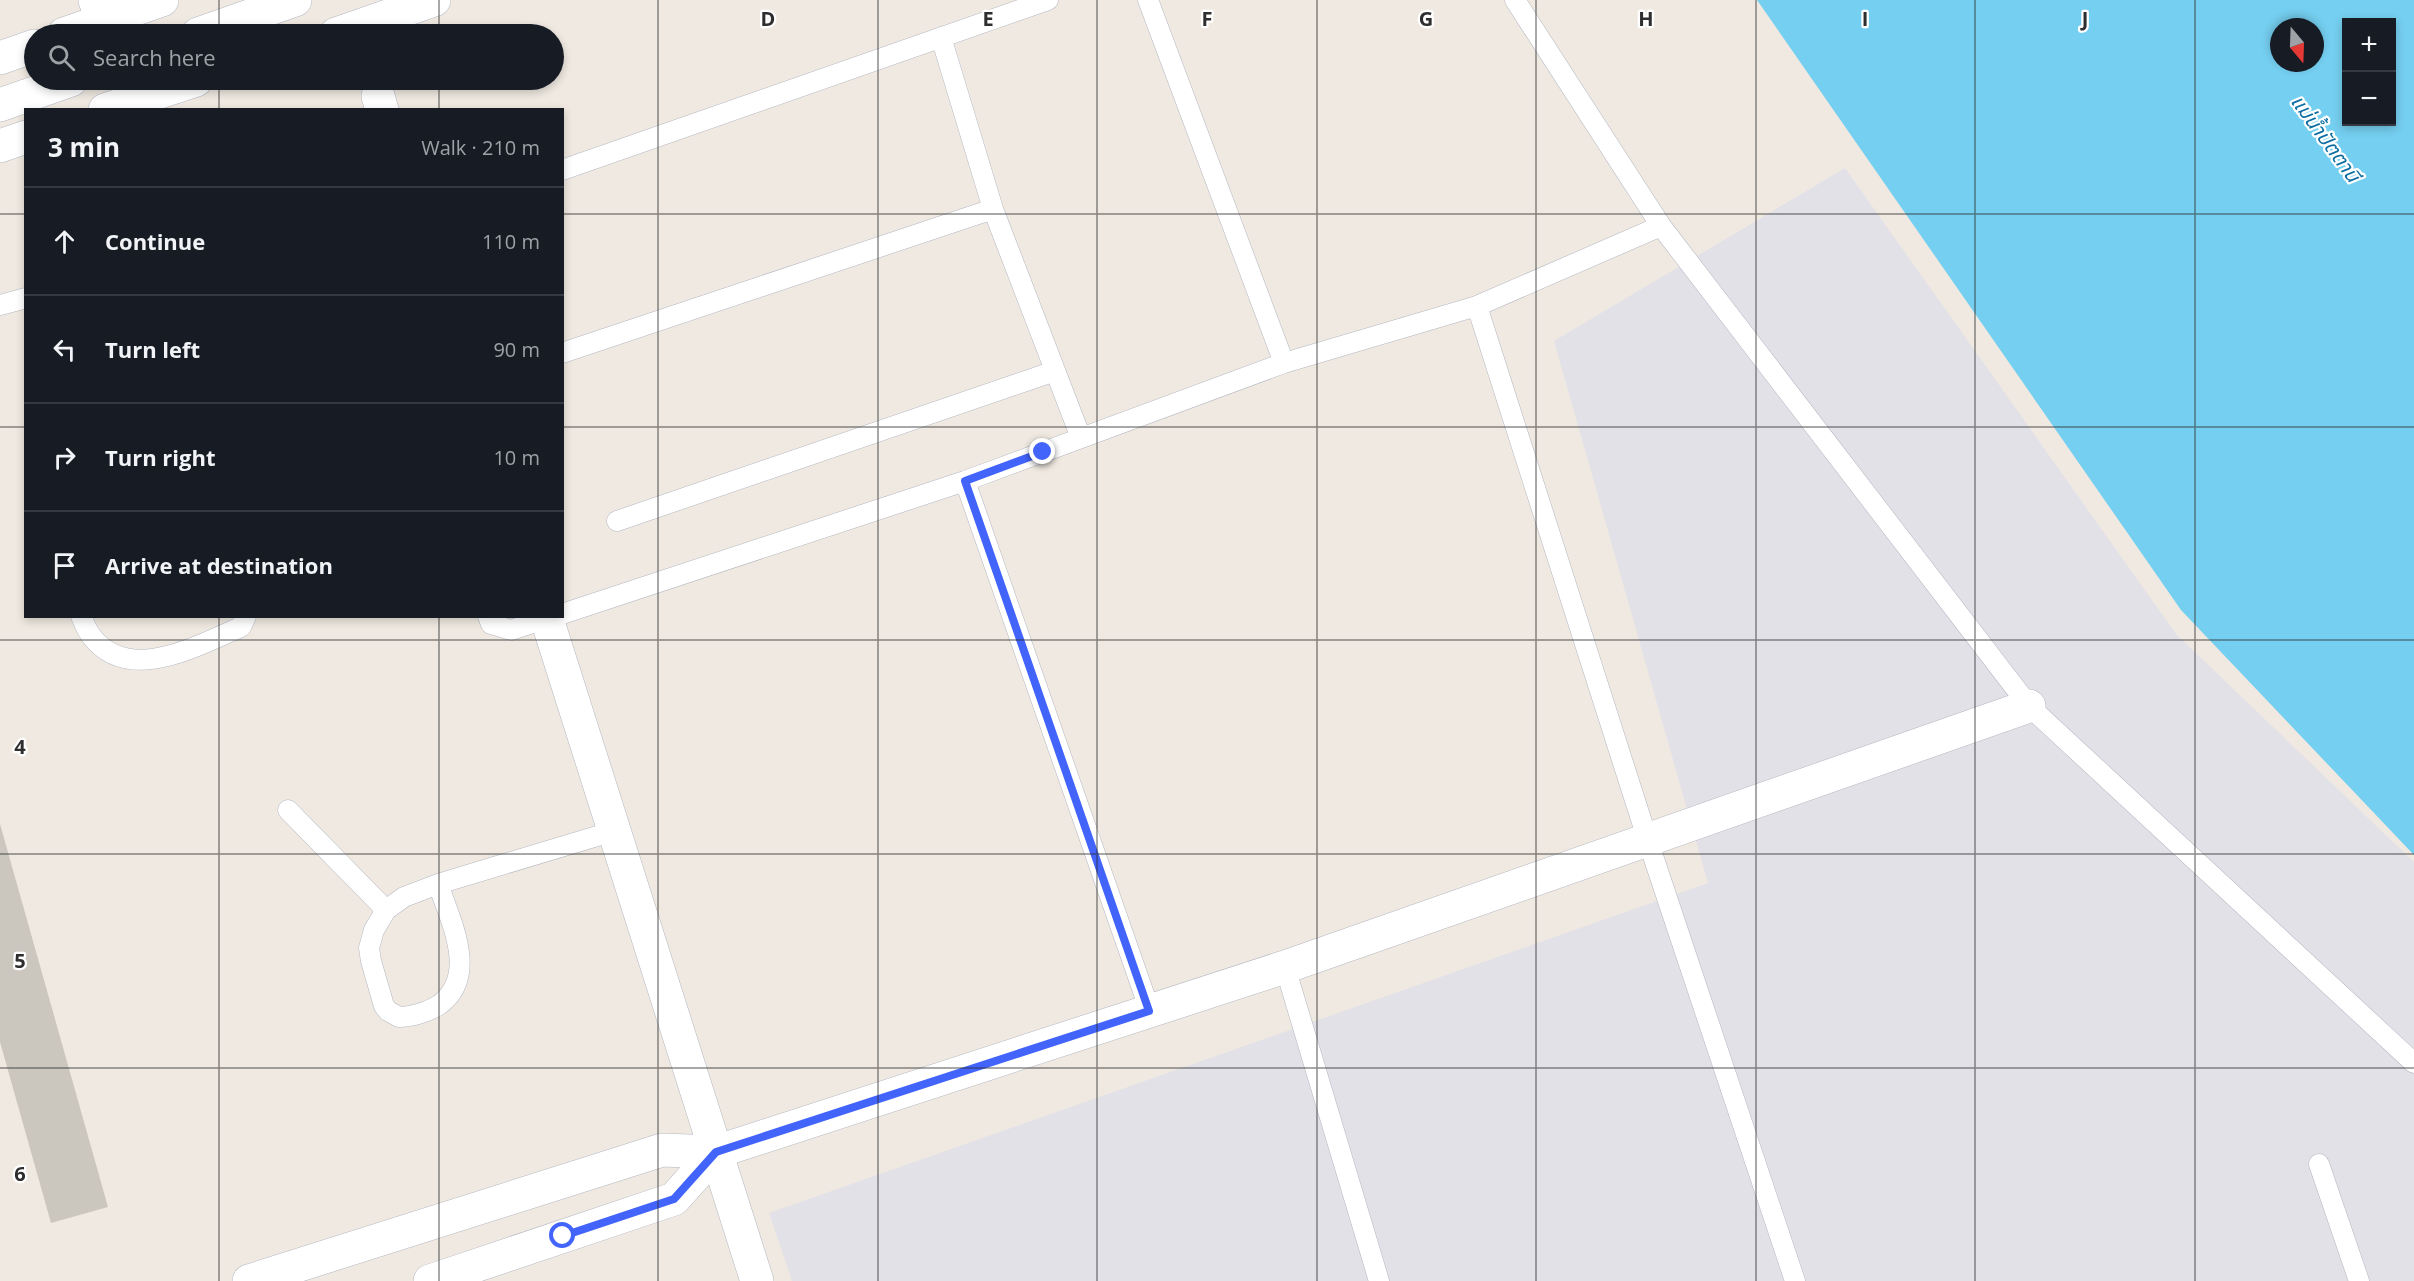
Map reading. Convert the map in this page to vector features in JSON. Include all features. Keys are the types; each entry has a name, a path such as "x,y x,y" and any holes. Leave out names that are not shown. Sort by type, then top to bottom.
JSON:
{"street":[{"path":"79,24 99,10 162,0"},
{"path":"227,24 295,0"},
{"path":"365,24 434,0"},
{"path":"0,58 24,49"},
{"path":"0,105 43,90"},
{"path":"111,108 166,90"},
{"path":"0,146 24,138"},
{"path":"553,618 614,831 757,1281"},
{"path":"249,1281 662,1150 716,1152 1285,967 2029,706"},
{"path":"430,1281 674,1199 716,1152"}],"lane":[{"path":"564,169 1048,0"},
{"path":"1149,0 1284,363"},
{"path":"1515,0 1661,226 2029,706 2414,1063"},
{"path":"941,37 993,209 1081,438"},
{"path":"564,352 993,209"},
{"path":"564,612 965,481 1284,363 1477,306 1661,226"},
{"path":"0,305 24,299"},
{"path":"1477,306 1648,841 1795,1281"},
{"path":"617,521 1055,371"},
{"path":"965,481 1149,1011"},
{"path":"82,618 92,637 117,656 148,662 241,627 245,618"},
{"path":"490,618 491,624 511,630 546,618"},
{"path":"288,810 386,910"},
{"path":"438,884 459,945 460,971 449,998 434,1008 399,1017 384,1006 370,961 369,948 374,930 386,910 404,897 438,884 614,831"},
{"path":"1285,967 1379,1281"},
{"path":"2319,1164 2359,1281"}],"shaded area":[{"path":"1845,168 2176,634 2414,862 2414,1281 792,1281 769,1213 1708,883 1554,341"}],"water":[{"name":"แม่น้ำปัตตานี","path":"1757,0 2414,0 2414,855 2181,610"}],"building":[{"path":"0,824 108,1207 51,1223 0,1042"}],"route":[{"path":"563,1236 674,1199 716,1152 1149,1011 965,481 1043,452"}]}
